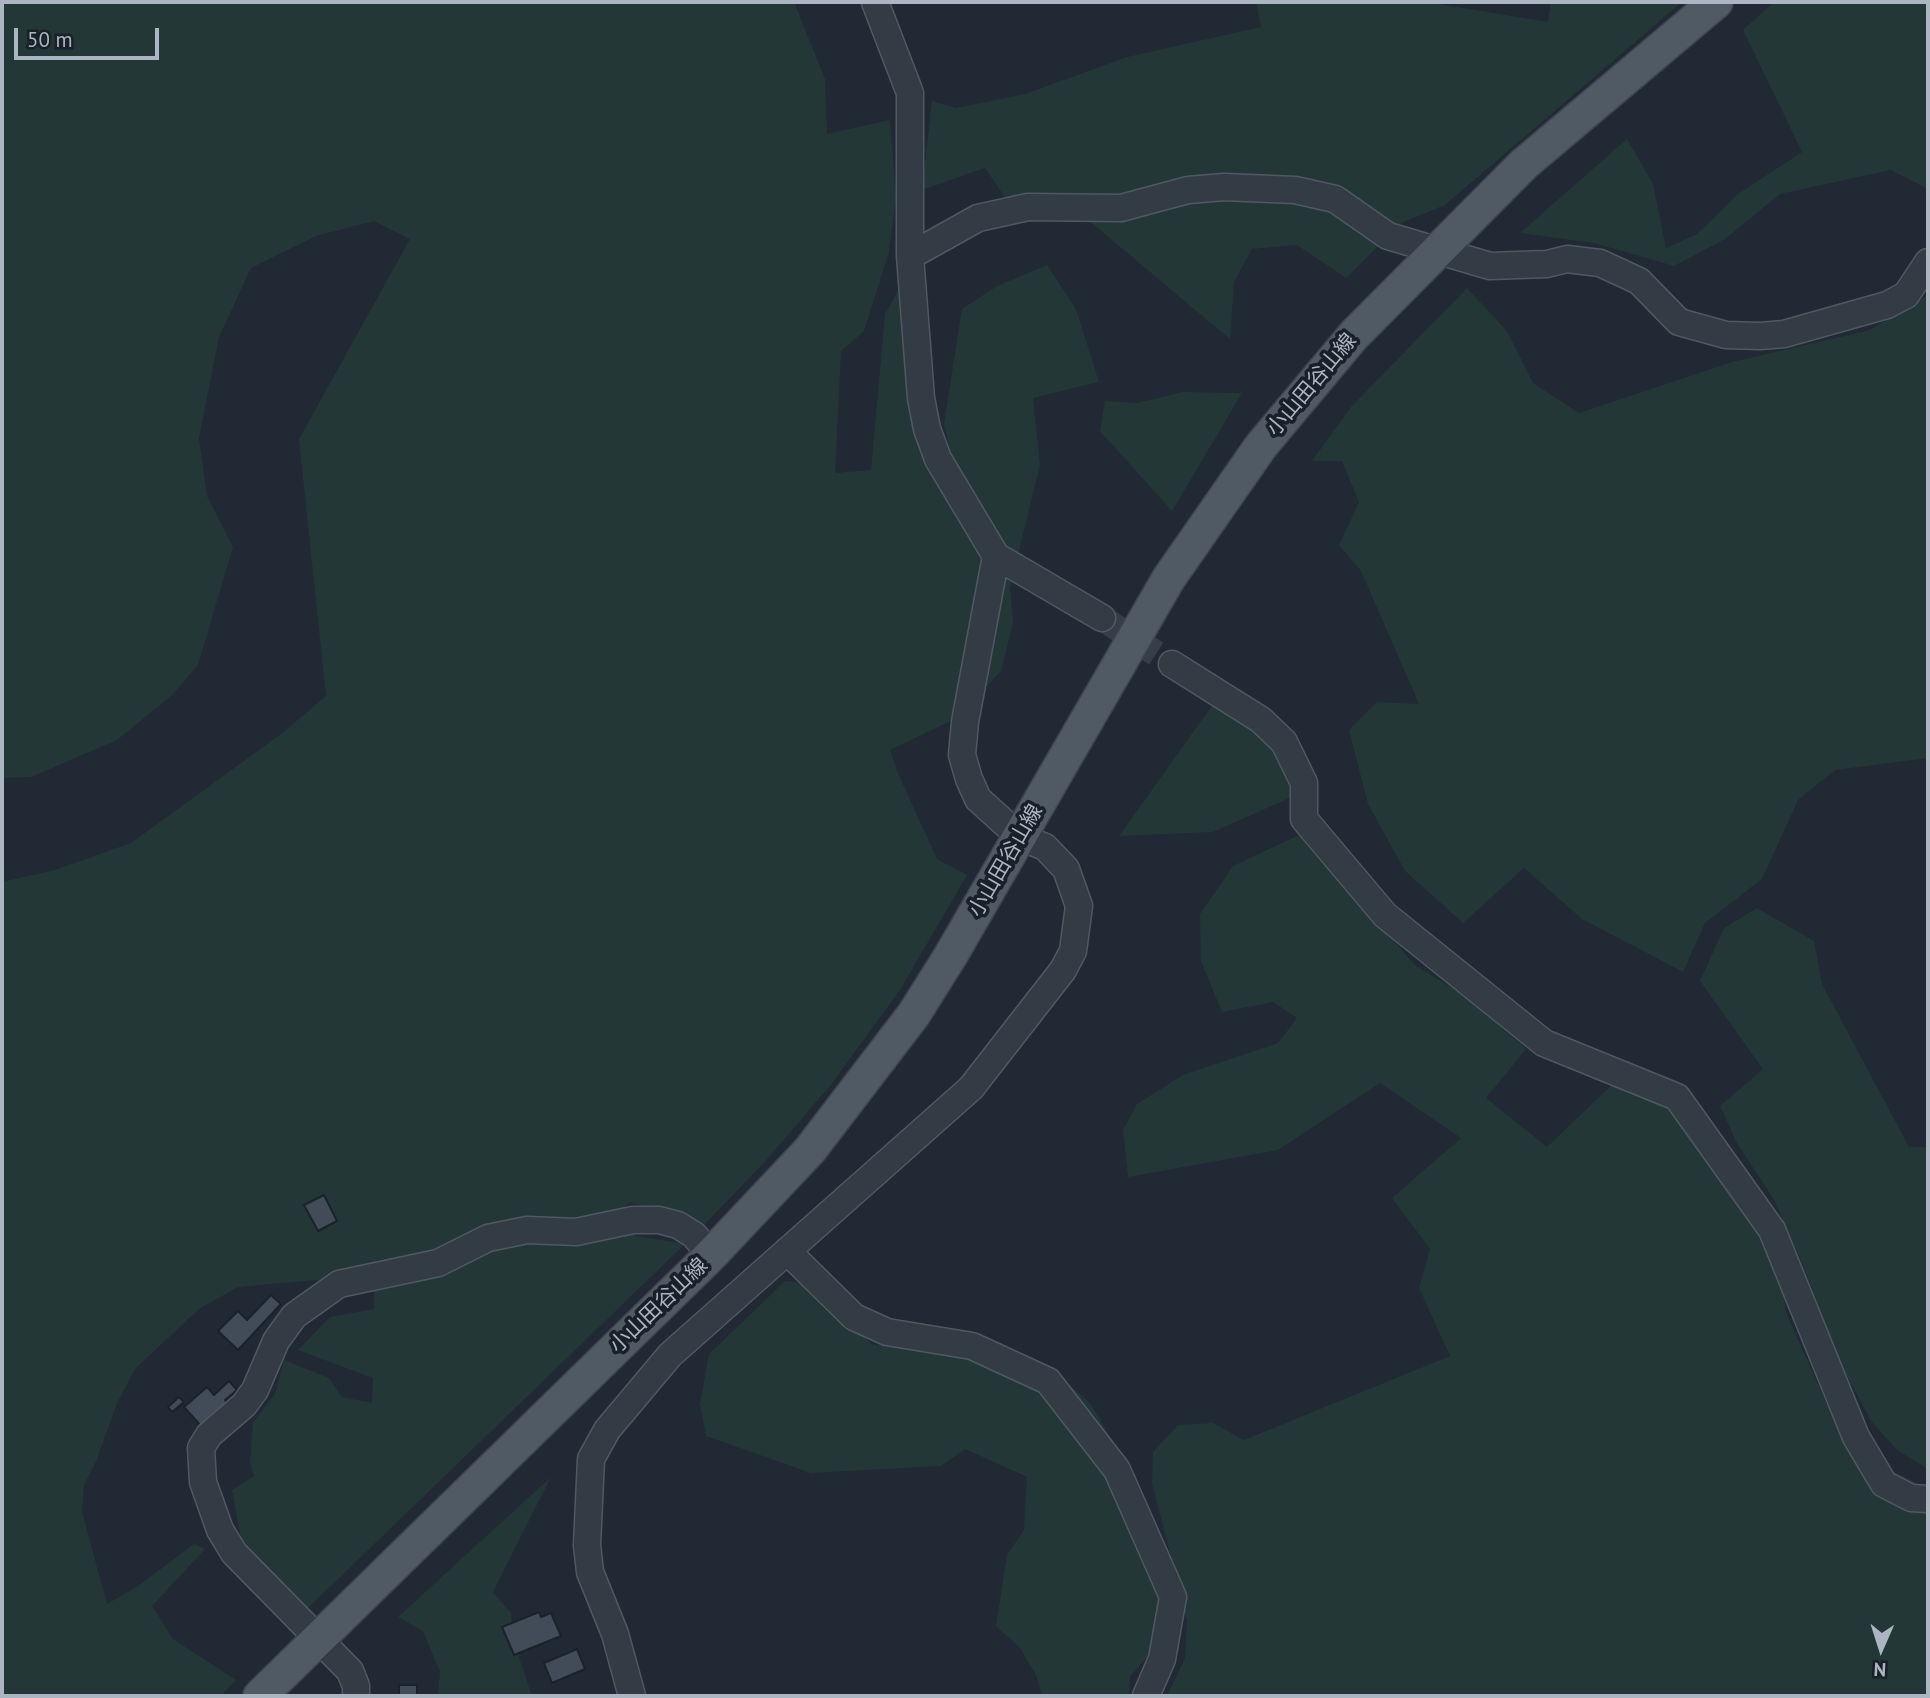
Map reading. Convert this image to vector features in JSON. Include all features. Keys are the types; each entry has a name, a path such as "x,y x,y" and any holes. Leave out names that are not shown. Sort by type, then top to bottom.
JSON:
{"main road":[{"name":"小山田谷山線","path":"260,1696 712,1255 810,1150 877,1064 951,955 1126,649 1226,493 1278,425 1354,335 1524,164 1716,2"}],"street":[{"path":"875,2 910,93 910,256 921,398 927,429 938,459 996,556 1102,618"},
{"path":"910,256 978,218 1028,207 1121,208 1188,190 1224,187 1295,190 1335,200 1388,236 1490,266 1547,264 1567,259 1600,263 1639,281 1679,322 1726,335 1760,336 1784,334 1887,305 1906,295 1928,262"},
{"path":"632,1696 615,1634 590,1572 587,1533 591,1459 607,1430 670,1355 971,1088 1063,970 1073,951 1079,929 1079,906 1076,888 1066,869 1045,848 1020,837 978,799 962,755 965,722 996,556"},
{"path":"1172,664 1261,720 1284,742 1304,783 1304,819 1385,915 1544,1043 1678,1097 1772,1230 1856,1437 1884,1484 1911,1498 1928,1499"},
{"path":"356,1696 356,1686 350,1671 233,1553 220,1530 203,1482 200,1465 201,1448 209,1436 244,1405 255,1390 276,1340 294,1315 339,1284 438,1263 488,1238 527,1230 576,1232 633,1220 659,1220 678,1225 694,1236 712,1255"},
{"path":"787,1251 854,1317 887,1332 972,1346 1048,1381 1117,1470 1173,1597 1161,1659 1146,1696"}],"shaded area":[{"path":"2,2 794,2 825,79 827,134 890,120 896,196 889,252 864,331 841,351 835,473 871,470 885,314 906,276 910,405 931,475 951,480 953,464 944,423 962,309 997,286 1047,265 1076,309 1099,382 1033,398 1040,465 1010,588 1013,623 1001,671 957,718 890,750 937,859 967,875 900,990 830,1086 763,1164 700,1229 673,1212 630,1203 599,1224 619,1233 685,1244 304,1612 264,1571 241,1539 232,1490 254,1476 250,1463 253,1422 275,1394 284,1360 329,1378 342,1397 372,1403 373,1378 298,1350 330,1317 374,1309 374,1275 238,1287 199,1309 135,1369 117,1403 97,1459 84,1485 82,1512 107,1604 138,1586 194,1544 205,1549 152,1606 173,1639 236,1680 221,1696 2,1696 2,882 55,870 131,843 281,734 326,696 299,439 410,239 374,221 316,236 251,268 219,337 199,438 207,496 233,547 198,665 172,695 117,740 31,777 2,778"},
{"path":"1256,2 1426,2 1548,22 1551,2 1682,2 1445,205 1401,223 1346,278 1297,245 1252,249 1234,282 1230,339 1057,194 1008,202 985,168 922,190 932,101 956,108 1025,94 1127,57 1261,27"},
{"path":"1774,2 1928,2 1928,189 1891,170 1780,194 1725,239 1674,266 1594,243 1520,233 1627,139 1653,184 1666,248 1697,234 1738,194 1802,152 1743,30"},
{"path":"1467,288 1507,331 1533,383 1579,413 1732,362 1870,330 1928,295 1928,758 1835,770 1798,800 1762,879 1705,923 1683,972 1582,919 1524,868 1463,923 1405,871 1368,804 1349,730 1377,702 1419,704 1361,571 1339,545 1359,502 1342,461 1312,461 1351,407"},
{"path":"1182,392 1242,393 1172,511 1100,431 1105,401 1137,403"},
{"path":"1216,700 1264,731 1294,796 1213,832 1119,836"},
{"path":"1301,834 1415,965 1467,997 1526,1049 1486,1098 1547,1147 1618,1079 1670,1107 1749,1180 1782,1281 1786,1312 1828,1407 1892,1471 1928,1488 1928,1696 1167,1696 1185,1658 1187,1621 1152,1483 1153,1452 1178,1425 1213,1423 1244,1440 1450,1356 1419,1288 1430,1249 1392,1198 1461,1138 1380,1083 1278,1150 1128,1177 1123,1130 1137,1104 1183,1075 1278,1043 1297,1018 1273,1002 1222,1012 1201,961 1200,914 1233,866"},
{"path":"1757,908 1814,941 1822,984 1909,1147 1928,1147 1928,1469 1897,1450 1871,1421 1837,1357 1806,1273 1774,1200 1737,1143 1720,1106 1763,1069 1700,981 1724,928"},
{"path":"785,1281 819,1285 871,1344 928,1353 1010,1360 1052,1370 1090,1403 1120,1453 1139,1502 1168,1633 1130,1677 1129,1696 1042,1696 1036,1675 1020,1648 996,1626 1007,1555 1024,1530 1027,1477 965,1449 941,1466 811,1473 706,1436 700,1404 709,1354"},
{"path":"551,1477 493,1592 511,1613 513,1639 532,1696 438,1696 440,1672 423,1631 398,1617"}],"building":[{"path":"324,1195 337,1221 318,1231 304,1205"},
{"path":"271,1295 281,1304 238,1350 218,1331 238,1311 247,1320"},
{"path":"229,1381 237,1390 225,1400 228,1403 201,1426 184,1407 207,1387 214,1395"},
{"path":"179,1397 184,1402 172,1412 168,1407"},
{"path":"539,1612 541,1617 551,1613 561,1636 514,1655 502,1627"},
{"path":"577,1649 585,1669 552,1683 544,1663"},
{"path":"399,1685 417,1685 417,1696 399,1696"}],"tunnel":[{"path":"1102,618 1172,664"}]}
